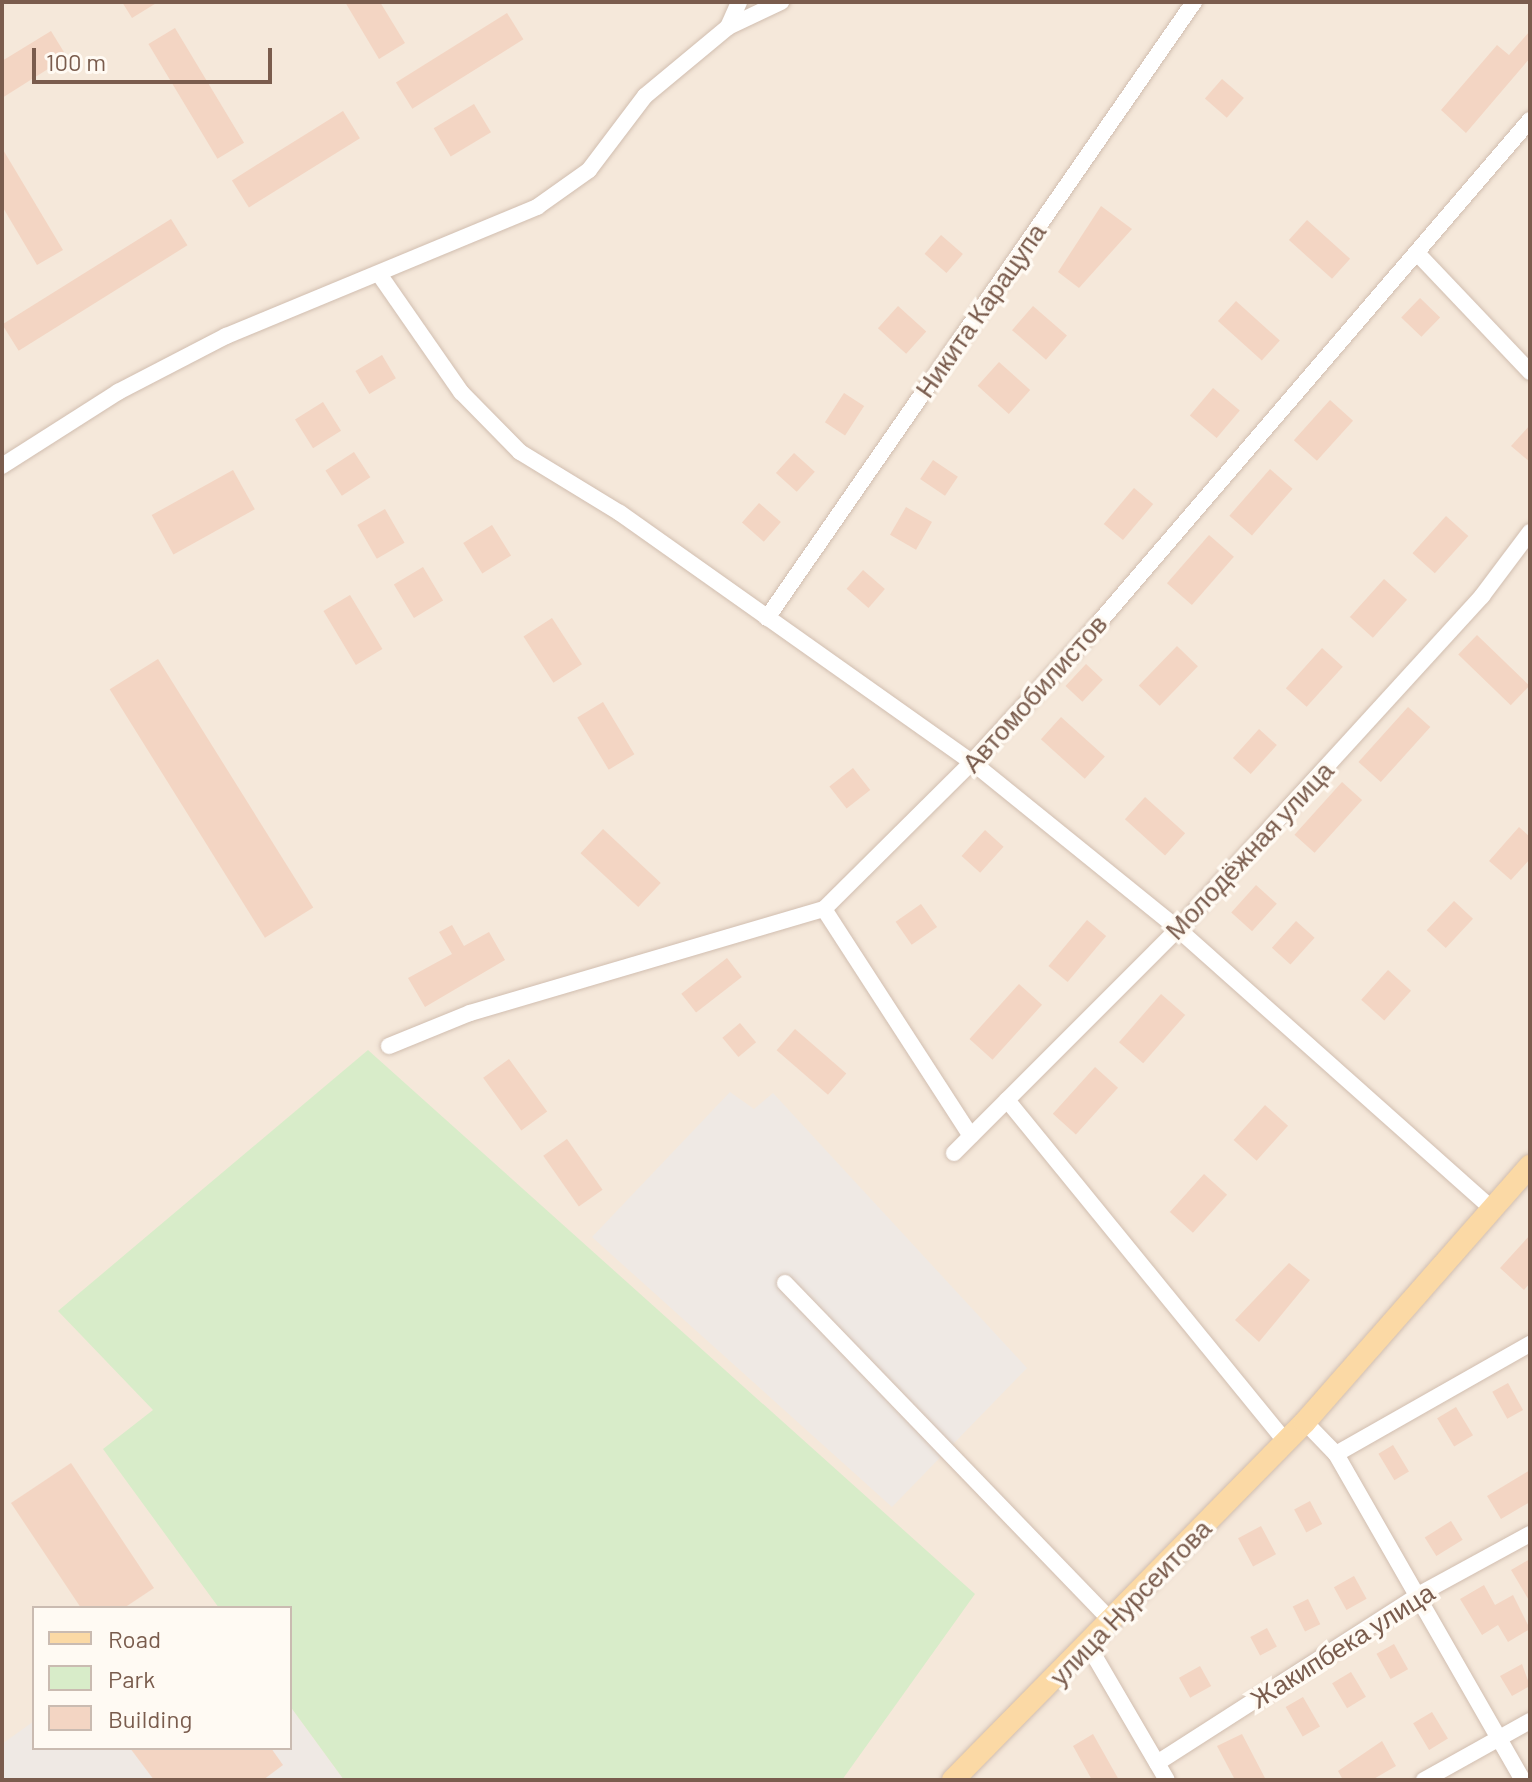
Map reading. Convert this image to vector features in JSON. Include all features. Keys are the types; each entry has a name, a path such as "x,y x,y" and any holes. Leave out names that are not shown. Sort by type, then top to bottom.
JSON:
{"main road":[{"name":"улица Нурсеитова","path":"953,1780 1305,1422 1530,1166"}],"street":[{"path":"728,27 739,2"},
{"path":"2,466 118,392 226,336 379,274 550,198 589,170 645,96 728,27 781,2"},
{"name":"Никита Карацупа","path":"767,618 1194,2"},
{"name":"Автомобилистов","path":"389,1046 470,1013 824,909 972,762 1419,255 1530,120"},
{"path":"1419,255 1530,372"},
{"path":"379,274 461,392 520,452 620,513 972,762 1178,929 1492,1209"},
{"name":"Молодёжная улица","path":"954,1153 1178,929 1482,596 1530,532"},
{"path":"824,909 971,1136"},
{"path":"1007,1100 1286,1442"},
{"path":"785,1283 1111,1621"},
{"path":"1336,1454 1530,1344"},
{"path":"1305,1422 1336,1454 1420,1594 1523,1780"},
{"name":"Жакипбека улица","path":"1157,1763 1420,1594 1530,1534"},
{"path":"1088,1645 1167,1780"},
{"path":"1424,1780 1530,1721"}],"shaded area":[{"path":"2,2 1530,2 1530,1780 2,1780"},
{"path":"730,1092 754,1109 773,1093 1027,1368 892,1507 592,1237"},
{"path":"292,1709 344,1780 2,1780 2,1744 32,1722 32,1750 292,1750"}],"green space":[{"path":"368,1050 975,1594 842,1780 344,1780 292,1709 292,1606 218,1606 103,1449 153,1410 58,1311"}],"building":[{"path":"122,2 158,2 132,18"},
{"path":"345,2 380,2 405,43 379,59"},
{"path":"507,13 523,39 412,109 396,82"},
{"path":"175,28 244,143 217,159 148,44"},
{"path":"51,31 67,57 2,98 2,61"},
{"path":"1530,31 1530,58 1466,133 1441,110 1497,45 1509,55"},
{"path":"1222,79 1244,98 1227,118 1205,99"},
{"path":"474,104 491,132 451,156 434,128"},
{"path":"343,111 360,138 249,208 232,180"},
{"path":"2,148 63,250 37,265 2,206"},
{"path":"1101,206 1132,229 1079,288 1058,272"},
{"path":"171,219 187,245 19,351 2,324"},
{"path":"1307,220 1350,259 1332,279 1289,240"},
{"path":"941,235 963,254 946,273 925,254"},
{"path":"1420,298 1440,317 1421,337 1401,317"},
{"path":"1236,301 1280,340 1262,361 1218,321"},
{"path":"898,306 926,331 906,354 878,328"},
{"path":"1033,306 1067,336 1046,360 1012,330"},
{"path":"382,355 396,378 369,394 355,371"},
{"path":"999,362 1030,390 1009,414 978,386"},
{"path":"1213,388 1240,410 1217,438 1190,416"},
{"path":"844,393 864,406 845,435 825,422"},
{"path":"1330,400 1353,421 1317,461 1294,440"},
{"path":"323,402 341,431 313,448 295,419"},
{"path":"1530,425 1530,462 1511,446"},
{"path":"354,452 370,477 342,496 325,471"},
{"path":"794,453 815,472 797,492 776,473"},
{"path":"933,460 958,477 945,496 920,479"},
{"path":"1270,469 1293,489 1252,535 1229,516"},
{"path":"233,470 255,509 173,554 152,515"},
{"path":"1134,488 1153,504 1123,540 1104,524"},
{"path":"759,503 781,522 764,542 742,523"},
{"path":"906,507 932,522 916,550 890,535"},
{"path":"385,509 404,543 377,559 357,525"},
{"path":"1446,516 1468,536 1435,573 1413,553"},
{"path":"492,525 511,556 482,574 463,543"},
{"path":"1209,535 1234,557 1192,605 1167,583"},
{"path":"423,567 443,600 414,618 394,585"},
{"path":"863,570 885,589 868,608 847,589"},
{"path":"1384,579 1407,600 1373,638 1350,617"},
{"path":"350,595 382,649 356,665 323,611"},
{"path":"552,618 582,664 553,683 523,637"},
{"path":"1477,635 1530,686 1511,705 1458,654"},
{"path":"1177,646 1198,666 1160,706 1139,686"},
{"path":"1322,648 1343,667 1307,707 1286,688"},
{"path":"158,659 313,907 265,938 110,689"},
{"path":"1086,664 1103,680 1082,702 1066,686"},
{"path":"603,702 634,754 609,770 577,717"},
{"path":"1408,707 1430,727 1381,782 1358,762"},
{"path":"1061,717 1105,756 1085,779 1041,739"},
{"path":"1259,729 1277,745 1251,774 1233,758"},
{"path":"853,768 870,790 847,809 829,786"},
{"path":"1342,782 1362,800 1315,853 1294,835"},
{"path":"1145,797 1185,833 1165,855 1125,819"},
{"path":"1519,827 1530,837 1530,859 1511,880 1489,861"},
{"path":"603,829 661,883 638,907 580,853"},
{"path":"985,830 1004,847 980,873 962,856"},
{"path":"1256,885 1277,904 1252,931 1231,912"},
{"path":"1454,901 1473,919 1446,948 1427,930"},
{"path":"921,904 937,927 912,945 896,922"},
{"path":"1087,920 1106,936 1068,982 1048,966"},
{"path":"1296,921 1315,938 1290,964 1272,948"},
{"path":"452,925 464,946 489,932 505,960 425,1007 408,978 452,954 439,932"},
{"path":"727,958 742,977 696,1013 681,994"},
{"path":"1388,970 1411,991 1384,1020 1361,1000"},
{"path":"1019,984 1042,1005 993,1060 969,1039"},
{"path":"1161,994 1185,1015 1143,1063 1119,1042"},
{"path":"740,1023 756,1042 738,1057 722,1038"},
{"path":"795,1029 846,1074 828,1095 777,1050"},
{"path":"509,1059 547,1112 521,1130 483,1078"},
{"path":"1095,1067 1118,1088 1076,1135 1053,1114"},
{"path":"1265,1105 1288,1126 1257,1161 1234,1140"},
{"path":"567,1139 603,1190 579,1206 543,1156"},
{"path":"1204,1174 1227,1195 1193,1233 1170,1212"},
{"path":"1530,1235 1530,1283 1524,1290 1500,1268"},
{"path":"1289,1263 1310,1280 1259,1342 1235,1320"},
{"path":"1508,1383 1523,1410 1507,1419 1492,1392"},
{"path":"1456,1407 1473,1435 1454,1447 1437,1418"},
{"path":"1393,1445 1409,1472 1394,1480 1378,1454"},
{"path":"71,1463 154,1588 127,1606 80,1606 11,1503"},
{"path":"1530,1470 1530,1502 1501,1519 1487,1496"},
{"path":"1310,1501 1322,1524 1306,1532 1294,1509"},
{"path":"1451,1521 1463,1540 1436,1556 1425,1537"},
{"path":"1261,1526 1276,1554 1253,1566 1238,1538"},
{"path":"1530,1559 1530,1602 1511,1570"},
{"path":"1354,1576 1367,1599 1346,1610 1334,1587"},
{"path":"1484,1585 1495,1605 1513,1595 1530,1629 1508,1642 1498,1625 1482,1635 1460,1599"},
{"path":"1308,1599 1320,1624 1305,1632 1293,1606"},
{"path":"1267,1628 1277,1647 1260,1655 1250,1637"},
{"path":"1394,1644 1408,1669 1391,1679 1377,1654"},
{"path":"1522,1664 1530,1686 1512,1696 1500,1676"},
{"path":"1200,1666 1211,1686 1190,1698 1179,1678"},
{"path":"1351,1672 1366,1697 1347,1708 1332,1683"},
{"path":"1303,1697 1320,1726 1303,1736 1286,1707"},
{"path":"1432,1712 1448,1739 1429,1750 1413,1723"},
{"path":"1093,1734 1119,1780 1092,1780 1073,1746"},
{"path":"1242,1734 1266,1780 1235,1780 1217,1746"},
{"path":"1382,1741 1396,1766 1372,1780 1343,1780 1338,1771"},
{"path":"132,1750 272,1750 283,1765 263,1780 154,1780"}]}
